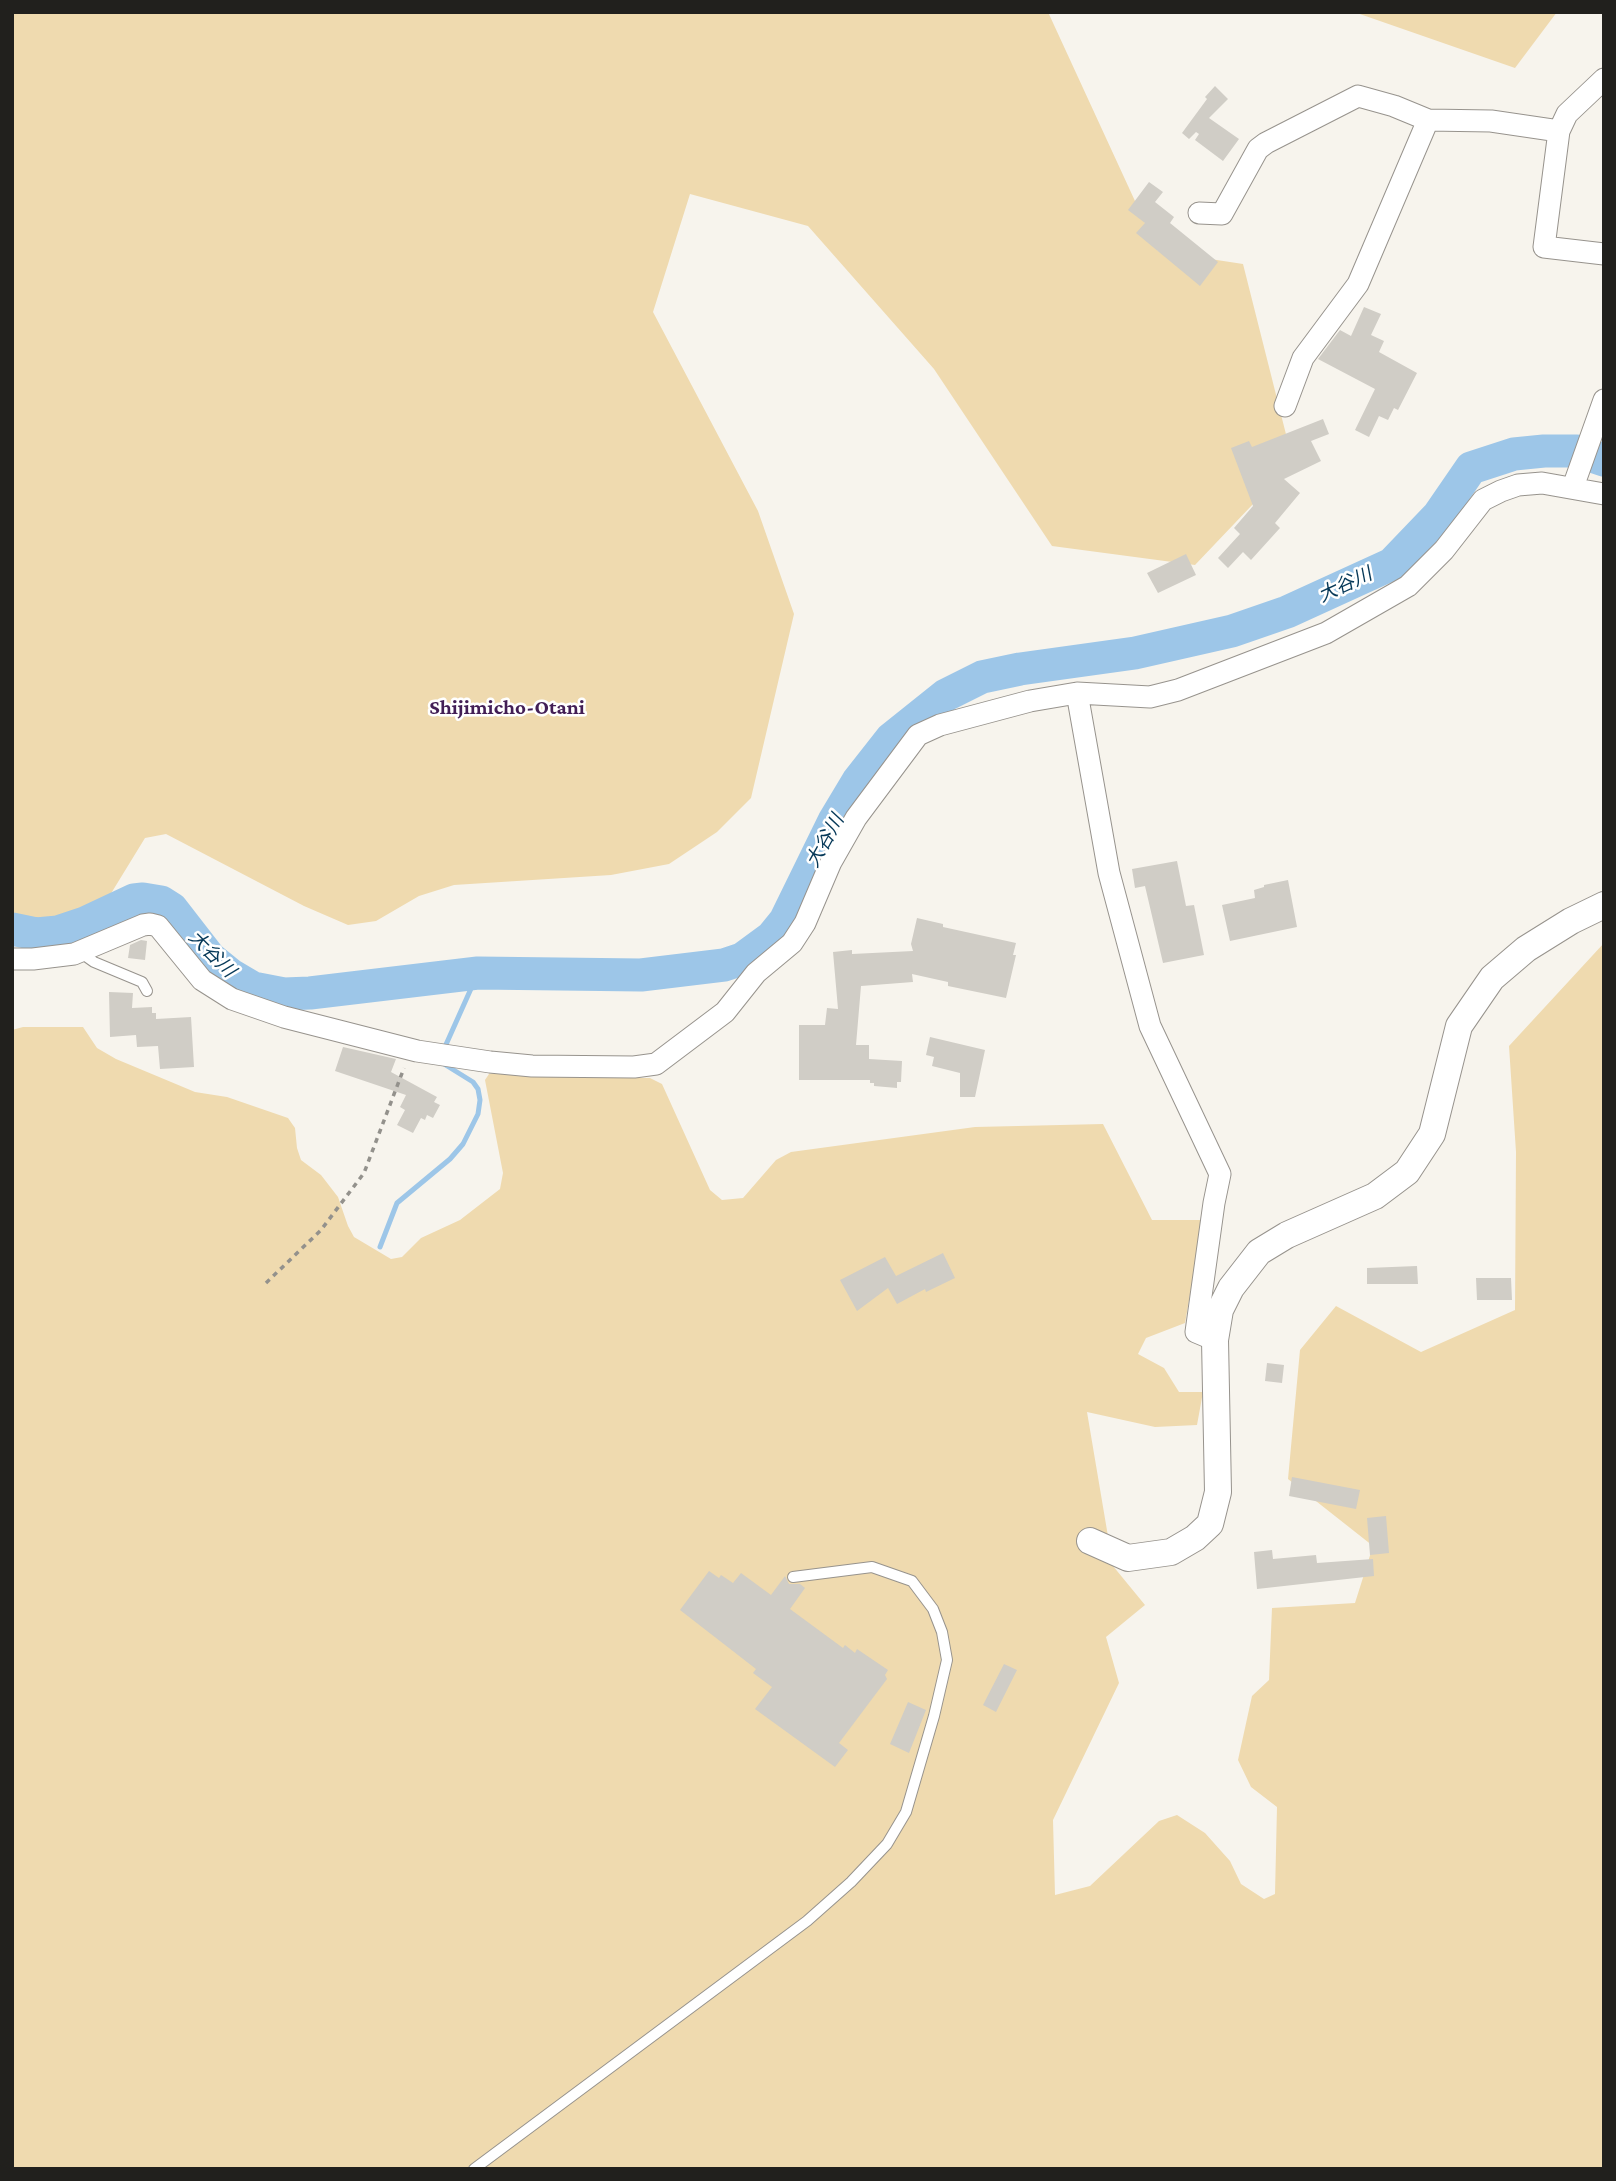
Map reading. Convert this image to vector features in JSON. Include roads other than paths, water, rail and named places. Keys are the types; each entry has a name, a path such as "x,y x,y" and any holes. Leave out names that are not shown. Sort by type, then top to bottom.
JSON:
{"street":[{"path":"1604,79 1567,114 1559,131 1544,247 1604,254"},
{"path":"1199,213 1222,214 1258,149 1266,143 1358,96 1394,106 1428,121 1491,121 1559,131"},
{"path":"1285,406 1303,358 1358,284 1428,121"},
{"path":"1575,481 1604,400"},
{"path":"12,959 33,959 80,952 150,924 158,926 202,980 232,999 284,1017 417,1051 532,1066 634,1068 656,1065 725,1012 756,973 792,943 805,923 831,862 856,818 918,736 940,725 1030,701 1077,693 1150,697 1189,685 1326,634 1408,586 1444,550 1483,500 1518,485 1575,481 1604,494"},
{"path":"1077,693 1109,873 1150,1027 1220,1174 1196,1332 1215,1340"},
{"path":"1090,1541 1128,1558 1171,1552 1195,1538 1210,1524 1218,1492 1215,1340 1220,1310 1231,1288 1259,1252 1287,1235 1375,1196 1407,1172 1432,1134 1459,1026 1492,978 1525,949 1604,905"}],"lane":[{"path":"80,952 94,962 142,982 147,991"},
{"path":"474,2169 807,1921 851,1882 887,1844 906,1812 947,1660 942,1632 933,1609 912,1581 872,1567 793,1577"}],"waterway":[{"name":"大谷川","path":"12,929 36,934 58,932 85,923 134,900 161,902 172,909 210,958 231,975 253,988 284,994 478,973 641,975 724,965 742,959 772,937 785,921 834,821 858,781 891,739 946,695 982,677 1135,653 1232,631 1287,612 1392,564 1438,516 1471,468 1514,454 1544,451 1577,451 1604,460"},
{"path":"444,1049 478,973"},
{"path":"380,1247 397,1203 450,1159 463,1144 478,1114 478,1089 473,1082 444,1064"}],"district":[{"name":"Shijimicho-Otani","path":"507,708"}]}
